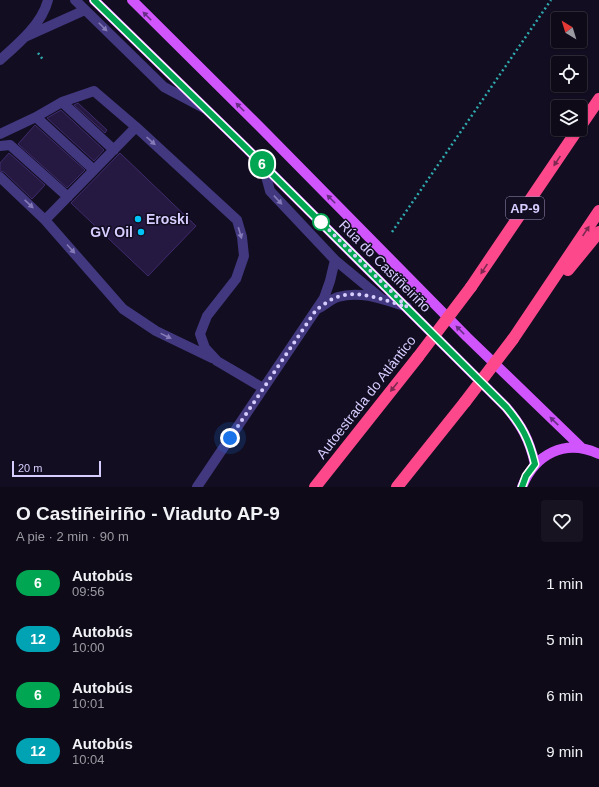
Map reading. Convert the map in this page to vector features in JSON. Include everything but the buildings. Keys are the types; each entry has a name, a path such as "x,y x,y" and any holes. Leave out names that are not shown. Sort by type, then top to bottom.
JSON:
{"highway":[{"name":"Autoestrada do Atlántico","path":"587,116 599,99"},
{"name":"Autoestrada do Atlántico","path":"314,487 418,357 471,287 574,136"},
{"path":"397,487 513,339 599,211"},
{"path":"526,321 599,232"}],"main road":[{"name":"Rúa do Castiñeiriño","path":"94,0 264,165 407,307 513,416 531,446 535,464"},
{"name":"Rúa do Castiñeiriño","path":"132,0 467,337 582,448"},
{"path":"522,487 526,476 535,464 549,454 565,448 582,448 599,454"}],"street":[{"path":"0,60 26,37 46,8 48,0"},
{"path":"75,0 164,87 209,111"},
{"path":"26,37 85,10"},
{"path":"0,134 36,117 62,102 94,91 136,127 237,220 242,237 244,256 236,279 207,316 200,334 205,348 217,361"},
{"path":"62,102 114,150"},
{"path":"36,117 94,170"},
{"path":"45,220 136,127"},
{"path":"0,146 10,145 68,197"},
{"path":"264,165 270,191 335,260 382,300"},
{"path":"0,177 45,220 123,309 156,331 217,361 263,388"},
{"path":"197,487 324,298 335,260"},
{"path":"316,310 337,297 356,294 407,307"}],"path":[{"path":"377,246 393,230 552,0"}],"bus line":[{"name":"6","path":"94,0 264,165 506,407 516,420 531,446 535,464 526,476 522,487"}],"place":[{"name":"Eroski","path":"138,219"},
{"name":"GV Oil","path":"141,232"}],"route":[{"path":"230,438 316,310 337,297 356,294 378,298 407,307 319,220 321,222"}]}
